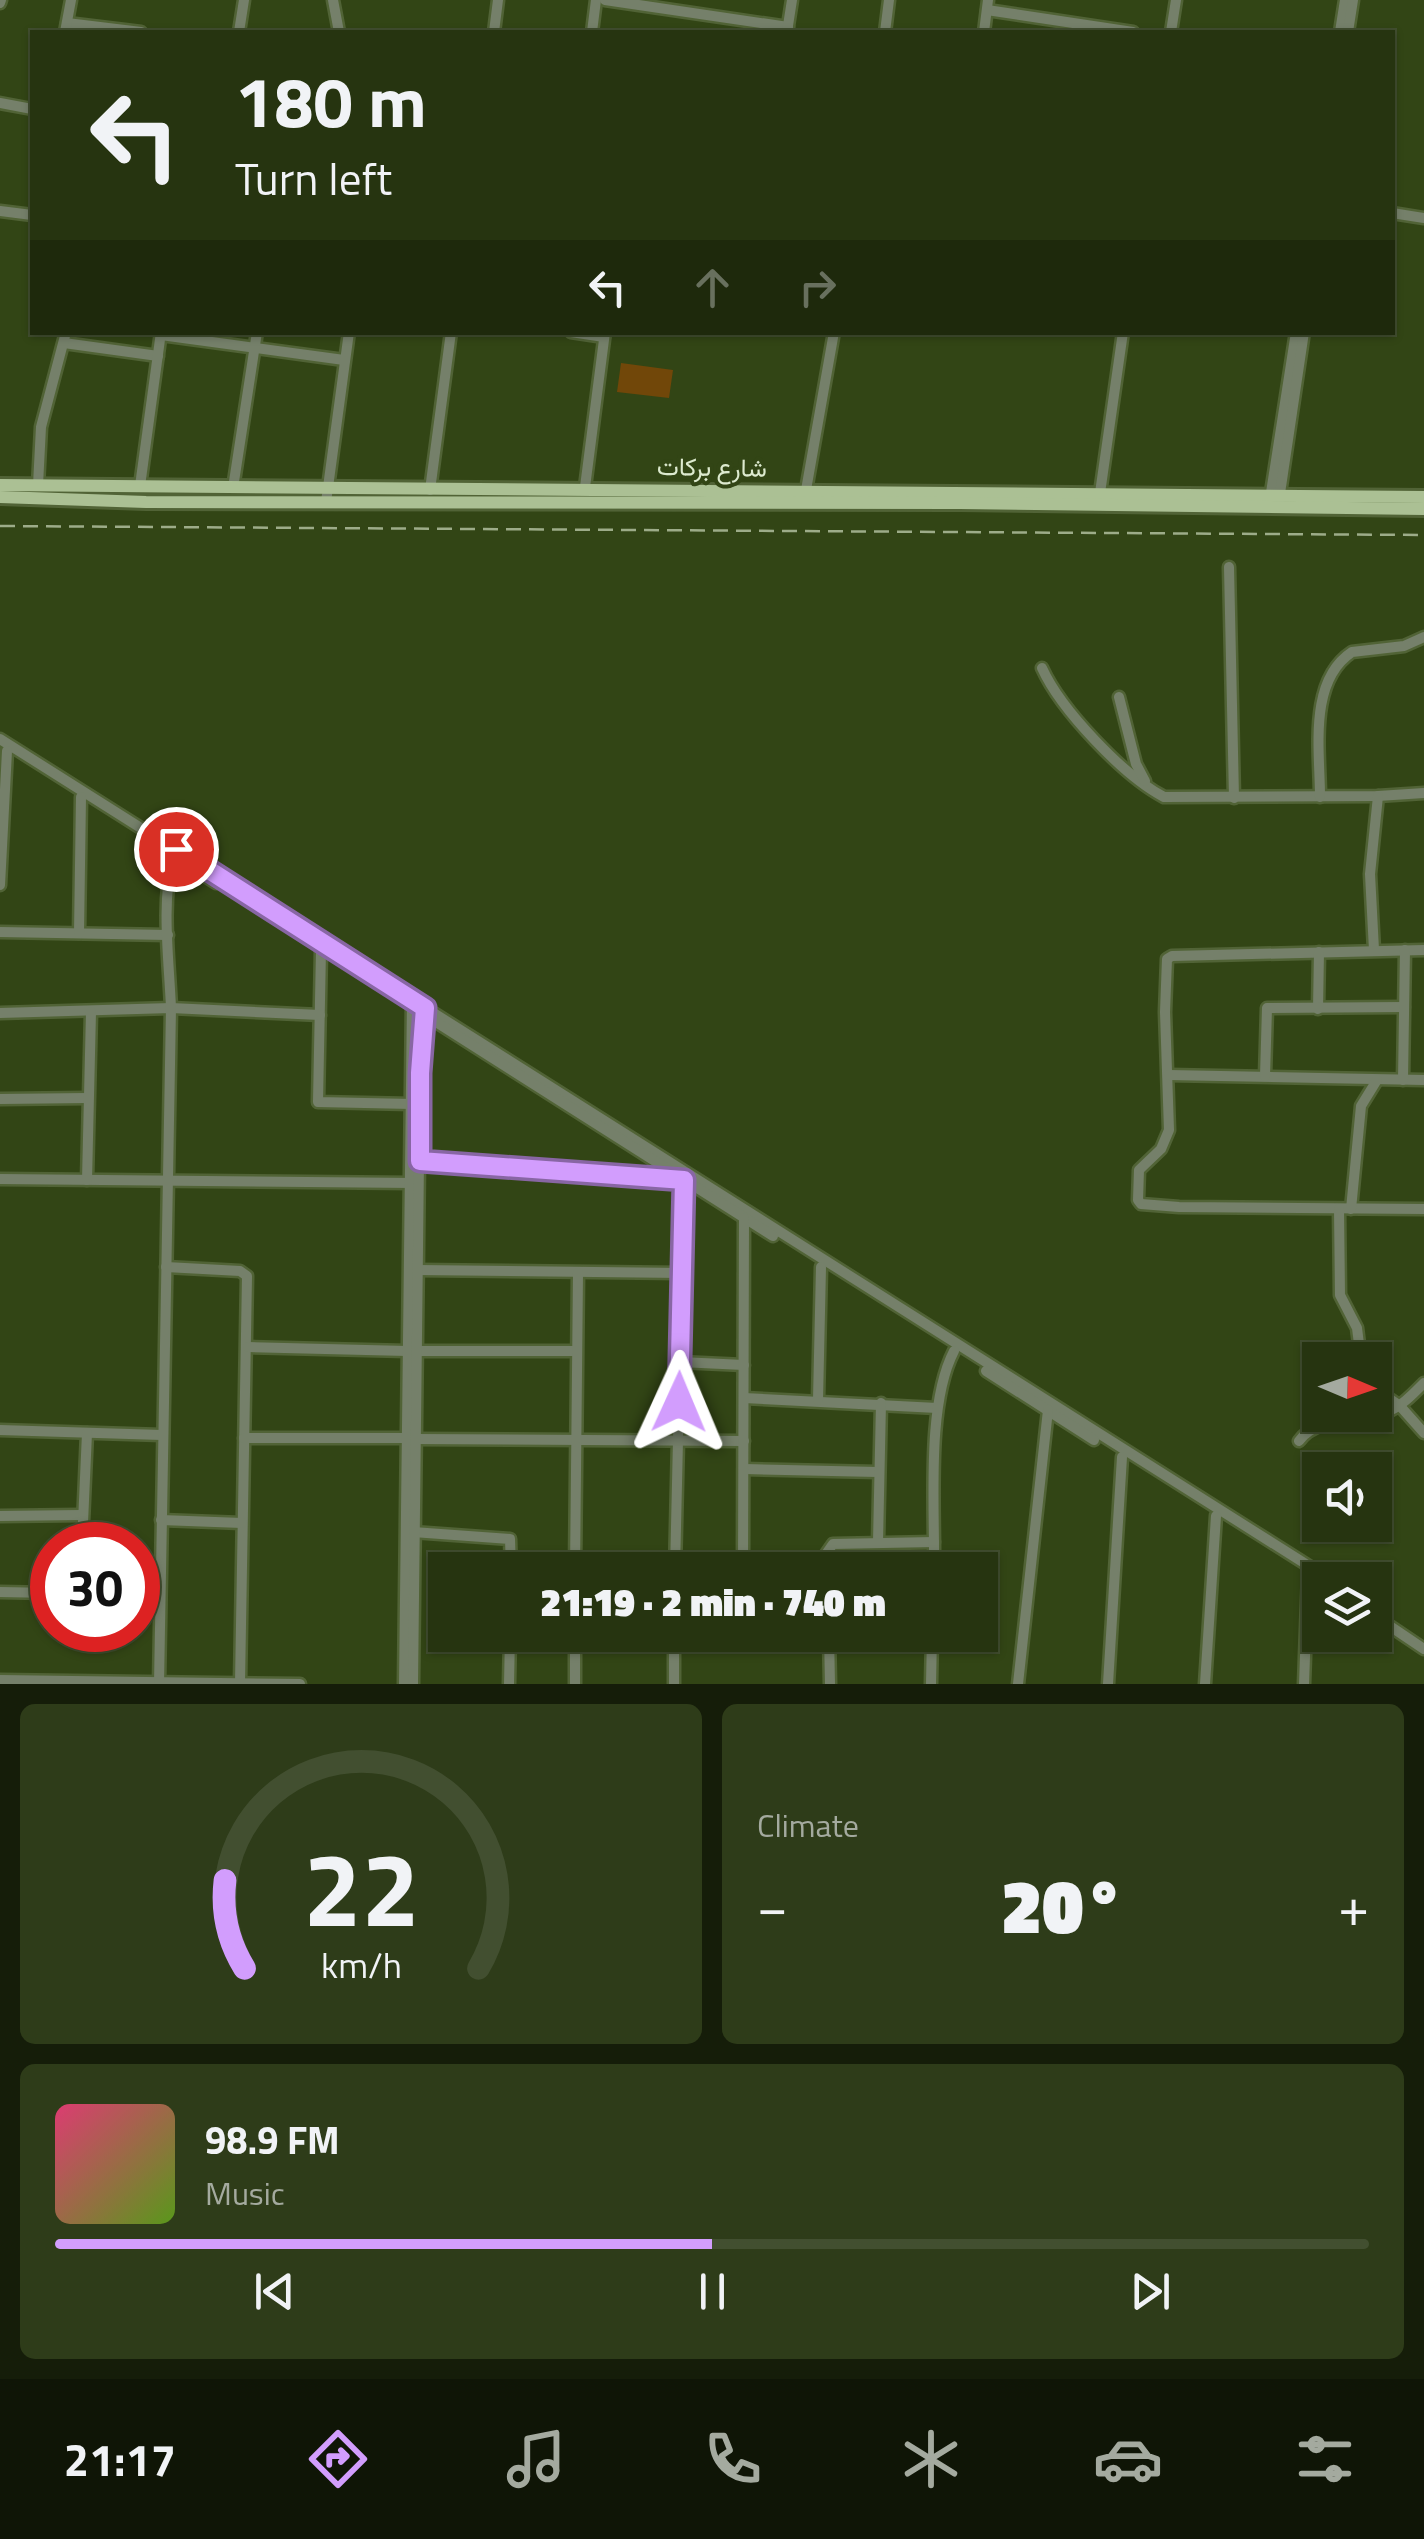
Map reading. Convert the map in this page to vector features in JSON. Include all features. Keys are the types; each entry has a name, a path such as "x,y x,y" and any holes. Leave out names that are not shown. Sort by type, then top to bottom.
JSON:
{"main road":[{"name":"شارع بركات","path":"0,484 233,488 327,495 585,487 1100,493 1424,508"},
{"name":"شارع بركات","path":"0,497 327,495 1274,501 1424,496"}],"street":[{"path":"71,0 66,28 104,30"},
{"path":"239,30 244,0"},
{"path":"334,0 340,30"},
{"path":"494,30 498,0"},
{"path":"592,30 596,0"},
{"path":"605,0 691,6 787,30 792,0"},
{"path":"884,30 889,0"},
{"path":"1171,30 1176,0"},
{"path":"1340,30 1345,0"},
{"path":"1348,30 1354,0"},
{"path":"984,30 988,5 1065,28 1099,30"},
{"path":"0,103 30,109"},
{"path":"0,212 30,215"},
{"path":"1395,213 1424,218"},
{"path":"140,486 161,335"},
{"path":"168,335 344,360"},
{"path":"233,488 257,335"},
{"path":"327,495 348,335"},
{"path":"430,490 450,335"},
{"path":"585,487 605,335"},
{"path":"806,490 833,335"},
{"path":"1100,493 1123,335"},
{"path":"1274,501 1296,335"},
{"path":"1274,501 1303,335"},
{"path":"38,485 41,427 65,338 158,356"},
{"path":"1229,567 1234,798"},
{"path":"1320,797 1322,699 1328,680 1352,652 1404,646 1424,637"},
{"path":"1042,668 1098,745 1164,797 1424,793"},
{"path":"1119,697 1136,764 1148,786"},
{"path":"0,738 684,1180 1302,1569"},
{"path":"3,749 412,1003"},
{"path":"0,885 3,749"},
{"path":"1374,950 1370,892 1378,796"},
{"path":"79,933 81,798"},
{"path":"160,1598 168,935 173,856"},
{"path":"0,932 168,935"},
{"path":"321,950 318,1102 412,1104"},
{"path":"1404,1080 1405,950"},
{"path":"1424,950 1166,959 1167,1141 1140,1170 1138,1203 1179,1207 1424,1209"},
{"path":"1318,1008 1319,952"},
{"path":"411,1351 417,1270 412,1003"},
{"path":"1265,1076 1267,1008 1404,1007"},
{"path":"0,1013 170,1008 320,1015"},
{"path":"404,1684 415,1183 420,1161 424,1011"},
{"path":"424,1011 1302,1562"},
{"path":"87,1180 91,1012"},
{"path":"1169,1075 1424,1080"},
{"path":"1359,1342 1357,1328 1340,1296 1345,1209 1361,1106 1378,1080"},
{"path":"0,1099 88,1098"},
{"path":"420,1161 684,1180"},
{"path":"0,1178 415,1183"},
{"path":"675,1552 684,1180"},
{"path":"743,1552 744,1218"},
{"path":"166,1267 244,1272 248,1347 240,1683"},
{"path":"818,1400 822,1267"},
{"path":"417,1270 682,1273"},
{"path":"575,1552 578,1273"},
{"path":"248,1347 576,1351"},
{"path":"934,1552 937,1408 943,1375 954,1351"},
{"path":"680,1362 744,1365"},
{"path":"1299,1441 1315,1427 1372,1417 1400,1406 1424,1382"},
{"path":"744,1398 937,1408"},
{"path":"1392,1401 1424,1433"},
{"path":"878,1542 881,1404"},
{"path":"1018,1684 1048,1410"},
{"path":"0,1430 162,1435"},
{"path":"81,1522 86,1433"},
{"path":"244,1438 744,1441"},
{"path":"411,1439 412,1684"},
{"path":"1108,1684 1122,1457"},
{"path":"744,1469 878,1472"},
{"path":"0,1516 81,1515"},
{"path":"1205,1684 1216,1516"},
{"path":"161,1520 242,1523"},
{"path":"414,1532 510,1539 510,1552"},
{"path":"828,1552 828,1546 934,1542"},
{"path":"0,1592 30,1593"},
{"path":"1392,1624 1424,1646"},
{"path":"159,1652 159,1683"},
{"path":"509,1684 510,1652"},
{"path":"575,1652 575,1684"},
{"path":"674,1652 674,1684"},
{"path":"829,1652 830,1684"},
{"path":"931,1684 932,1652"},
{"path":"1304,1684 1305,1652"},
{"path":"0,1680 300,1684"}],"shaded area":[{"path":"621,363 673,370 669,398 617,392"}],"railway":[{"path":"0,526 1424,535"}],"route":[{"path":"176,849 425,1008 420,1161 684,1180 679,1402"}]}
